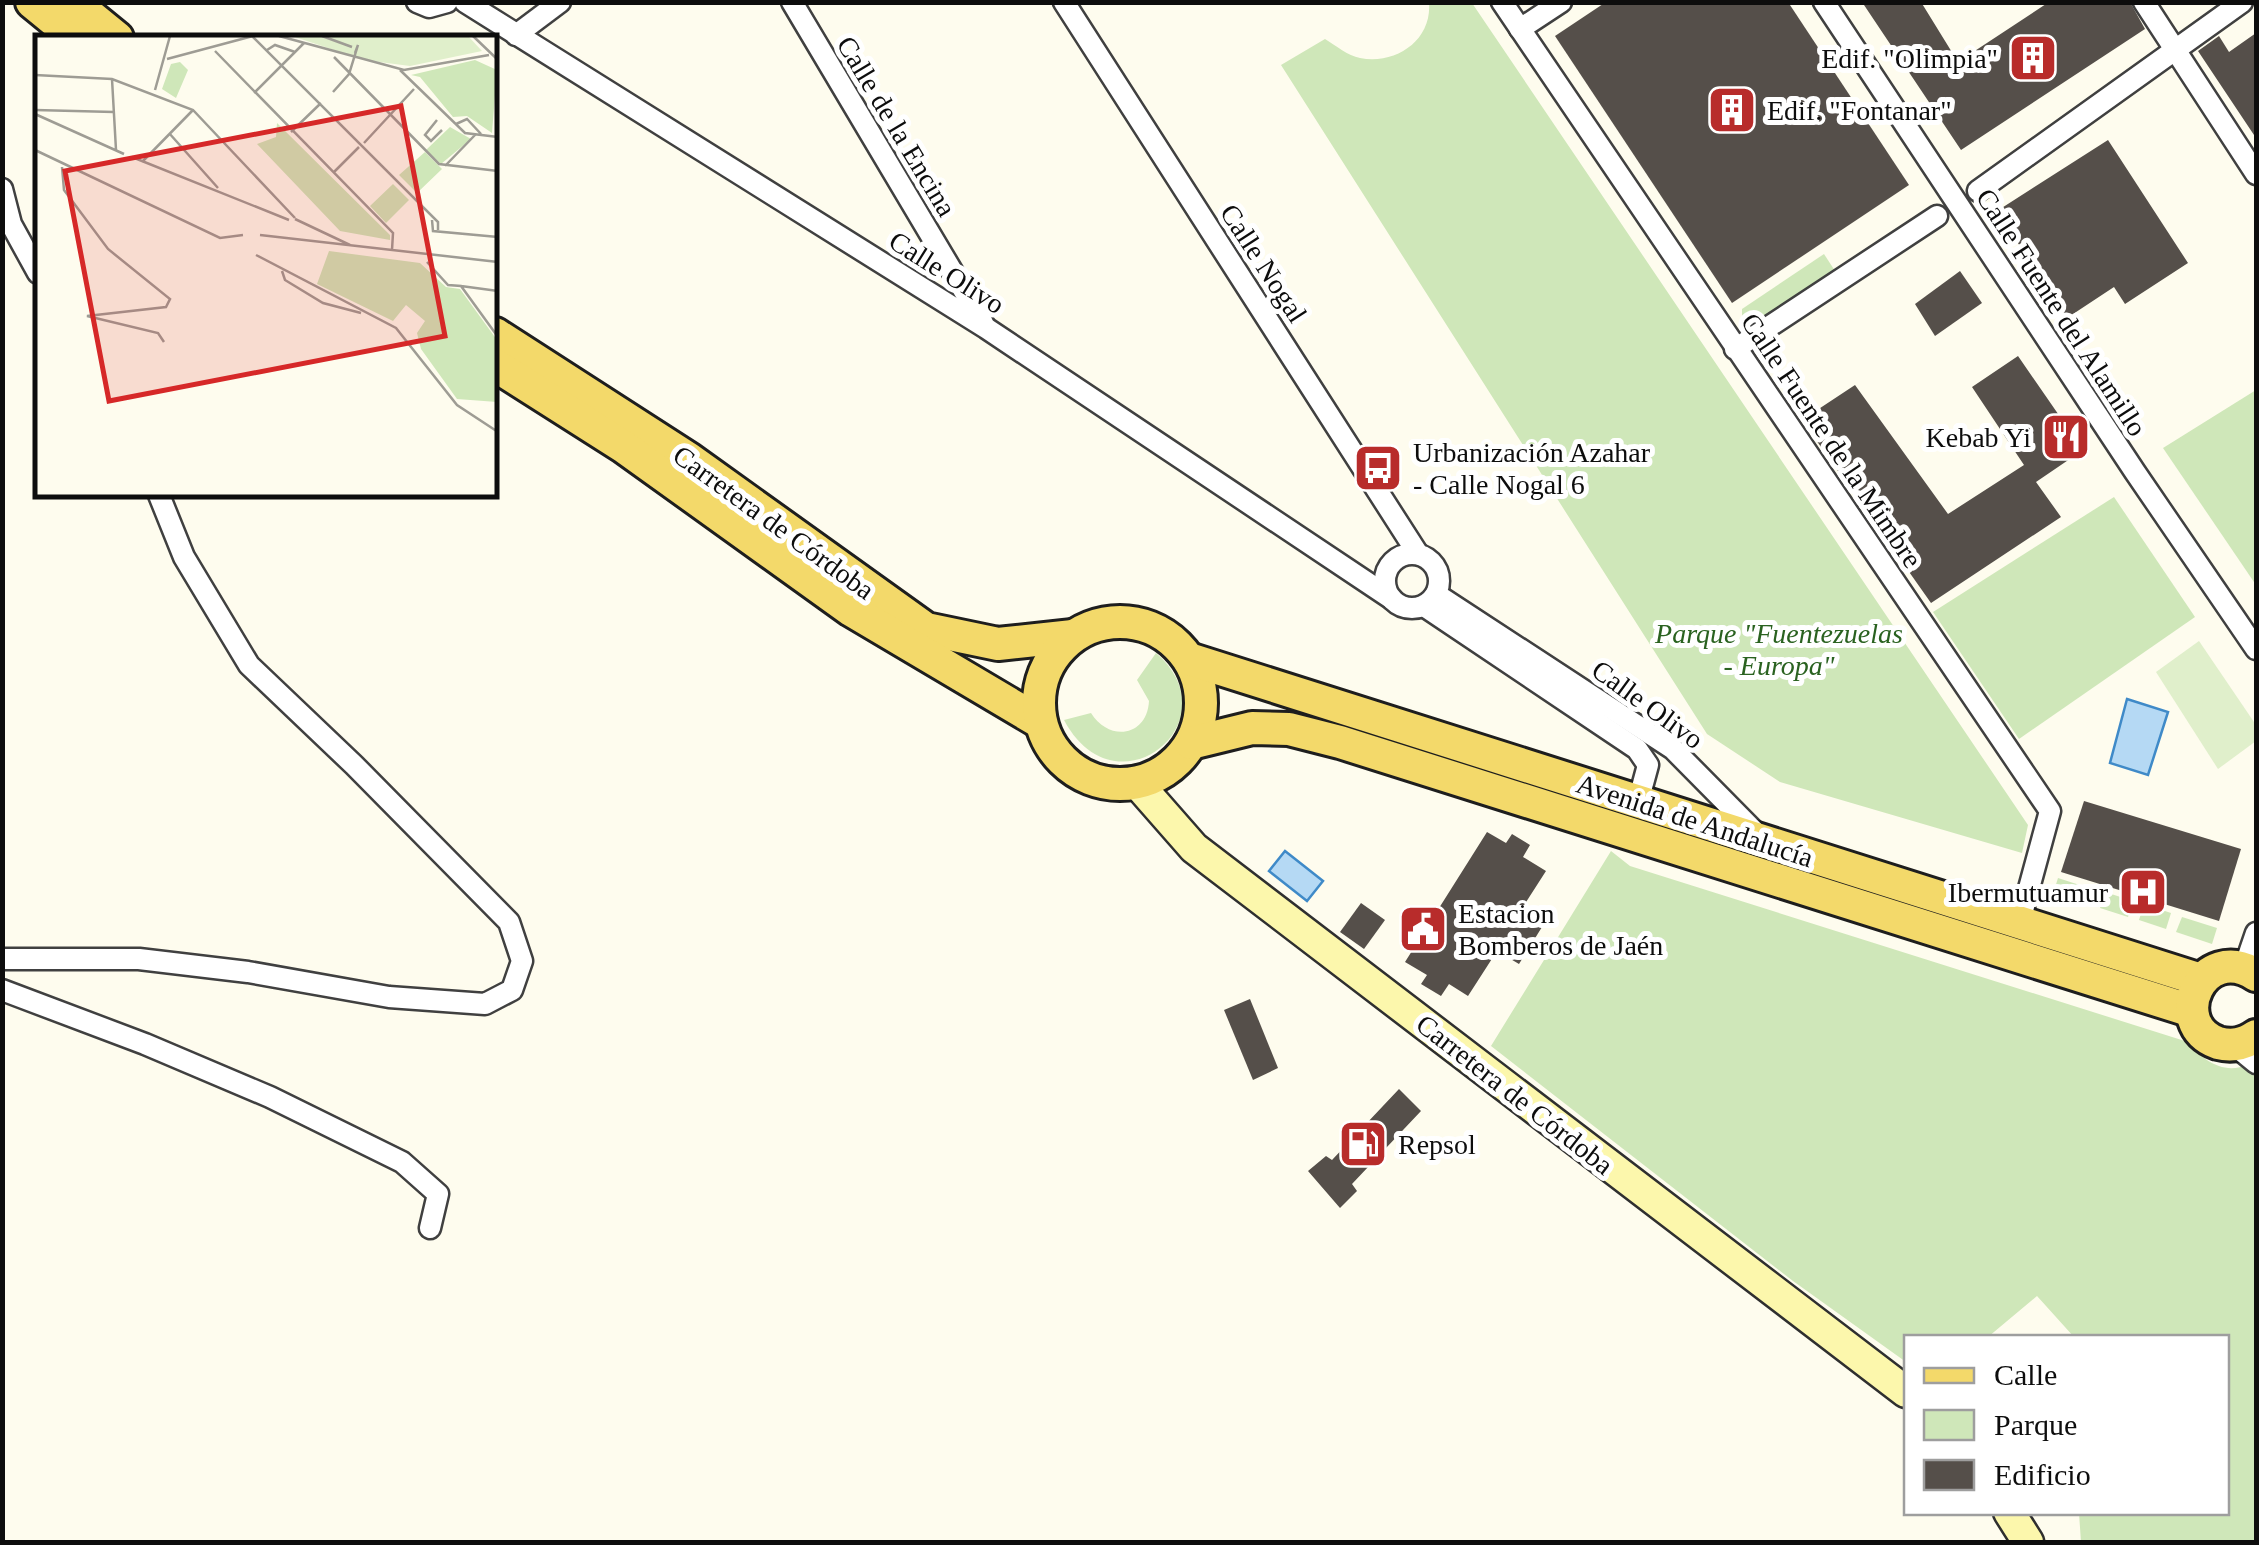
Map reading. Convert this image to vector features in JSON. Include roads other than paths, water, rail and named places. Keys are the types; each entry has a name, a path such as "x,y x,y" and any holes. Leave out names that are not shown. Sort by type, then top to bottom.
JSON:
{"main road":[{"path":"32,2 72,35"},
{"path":"73,2 113,35"},
{"name":"Carretera de Córdoba","path":"498,336 689,459 926,629 998,644 1073,636"},
{"name":"Carretera de Córdoba","path":"498,367 624,448 851,610 1040,722"},
{"path":"1123,621 1148,626 1171,639 1189,659 1199,682 1202,707 1191,743 1163,773 1137,784 1112,785 1087,778 1066,765 1050,746 1040,722 1038,698 1043,674 1055,652 1073,636 1097,624 1123,621"},
{"name":"Avenida de Andalucía","path":"1189,659 2019,925 2197,996"},
{"name":"Avenida de Andalucía","path":"1191,743 1252,728 1289,728 2197,996"},
{"name":"Carretera de Córdoba","path":"1137,784 1206,858 1904,1390"},
{"path":"2249,1048 2212,1040 2202,1032 2197,996 2221,968 2250,972"},
{"path":"2012,1515 2028,1542"}],"street":[{"path":"418,2 430,6 447,2"},
{"name":"Calle Olivo","path":"465,2 986,328 1392,600"},
{"path":"516,35 560,2"},
{"name":"Calle de la Encina","path":"792,2 986,328"},
{"name":"Calle Nogal","path":"1064,2 1418,554"},
{"name":"Calle Fuente de la Mimbre","path":"1502,2 2050,810 2019,925"},
{"path":"1520,30 1561,2"},
{"name":"Calle Fuente del Alamillo","path":"1824,2 2256,649"},
{"path":"2144,2 2256,174"},
{"path":"1978,191 2242,2"},
{"path":"2,188 11,224 35,268"},
{"path":"1735,349 1937,216"},
{"path":"2,960 138,959 248,972 389,997 485,1004 512,990 522,961 509,922 354,765 249,666 184,557 159,498"},
{"path":"1418,554 1432,562 1439,578 1430,600 1407,608 1392,600 1384,584 1388,567 1401,556 1418,554"},
{"name":"Calle Olivo","path":"1430,600 1637,749 1648,764 1638,802"},
{"name":"Calle Olivo","path":"1430,600 1673,749 1764,842"},
{"path":"2250,972 2256,932"},
{"path":"2,990 270,1097 402,1162 438,1194 430,1228"}],"water":[{"path":"2127,699 2168,712 2148,775 2110,763"},
{"path":"1285,851 1323,881 1307,901 1269,871"}],"place":[{"name":"Edif. \"Olimpia\"","path":"2033,58"},
{"name":"Edif. \"Fontanar\"","path":"1732,110"},
{"name":"Kebab Yi","path":"2066,437"},
{"name":"Urbanización Azahar - Calle Nogal 6","path":"1378,468"},
{"name":"Ibermutuamur","path":"2143,892"},
{"name":"Estacion Bomberos de Jaén","path":"1423,929"},
{"name":"Repsol","path":"1363,1144"}],"park label":[{"name":"Parque \"Fuentezuelas - Europa\"","path":"1779,649"}]}
